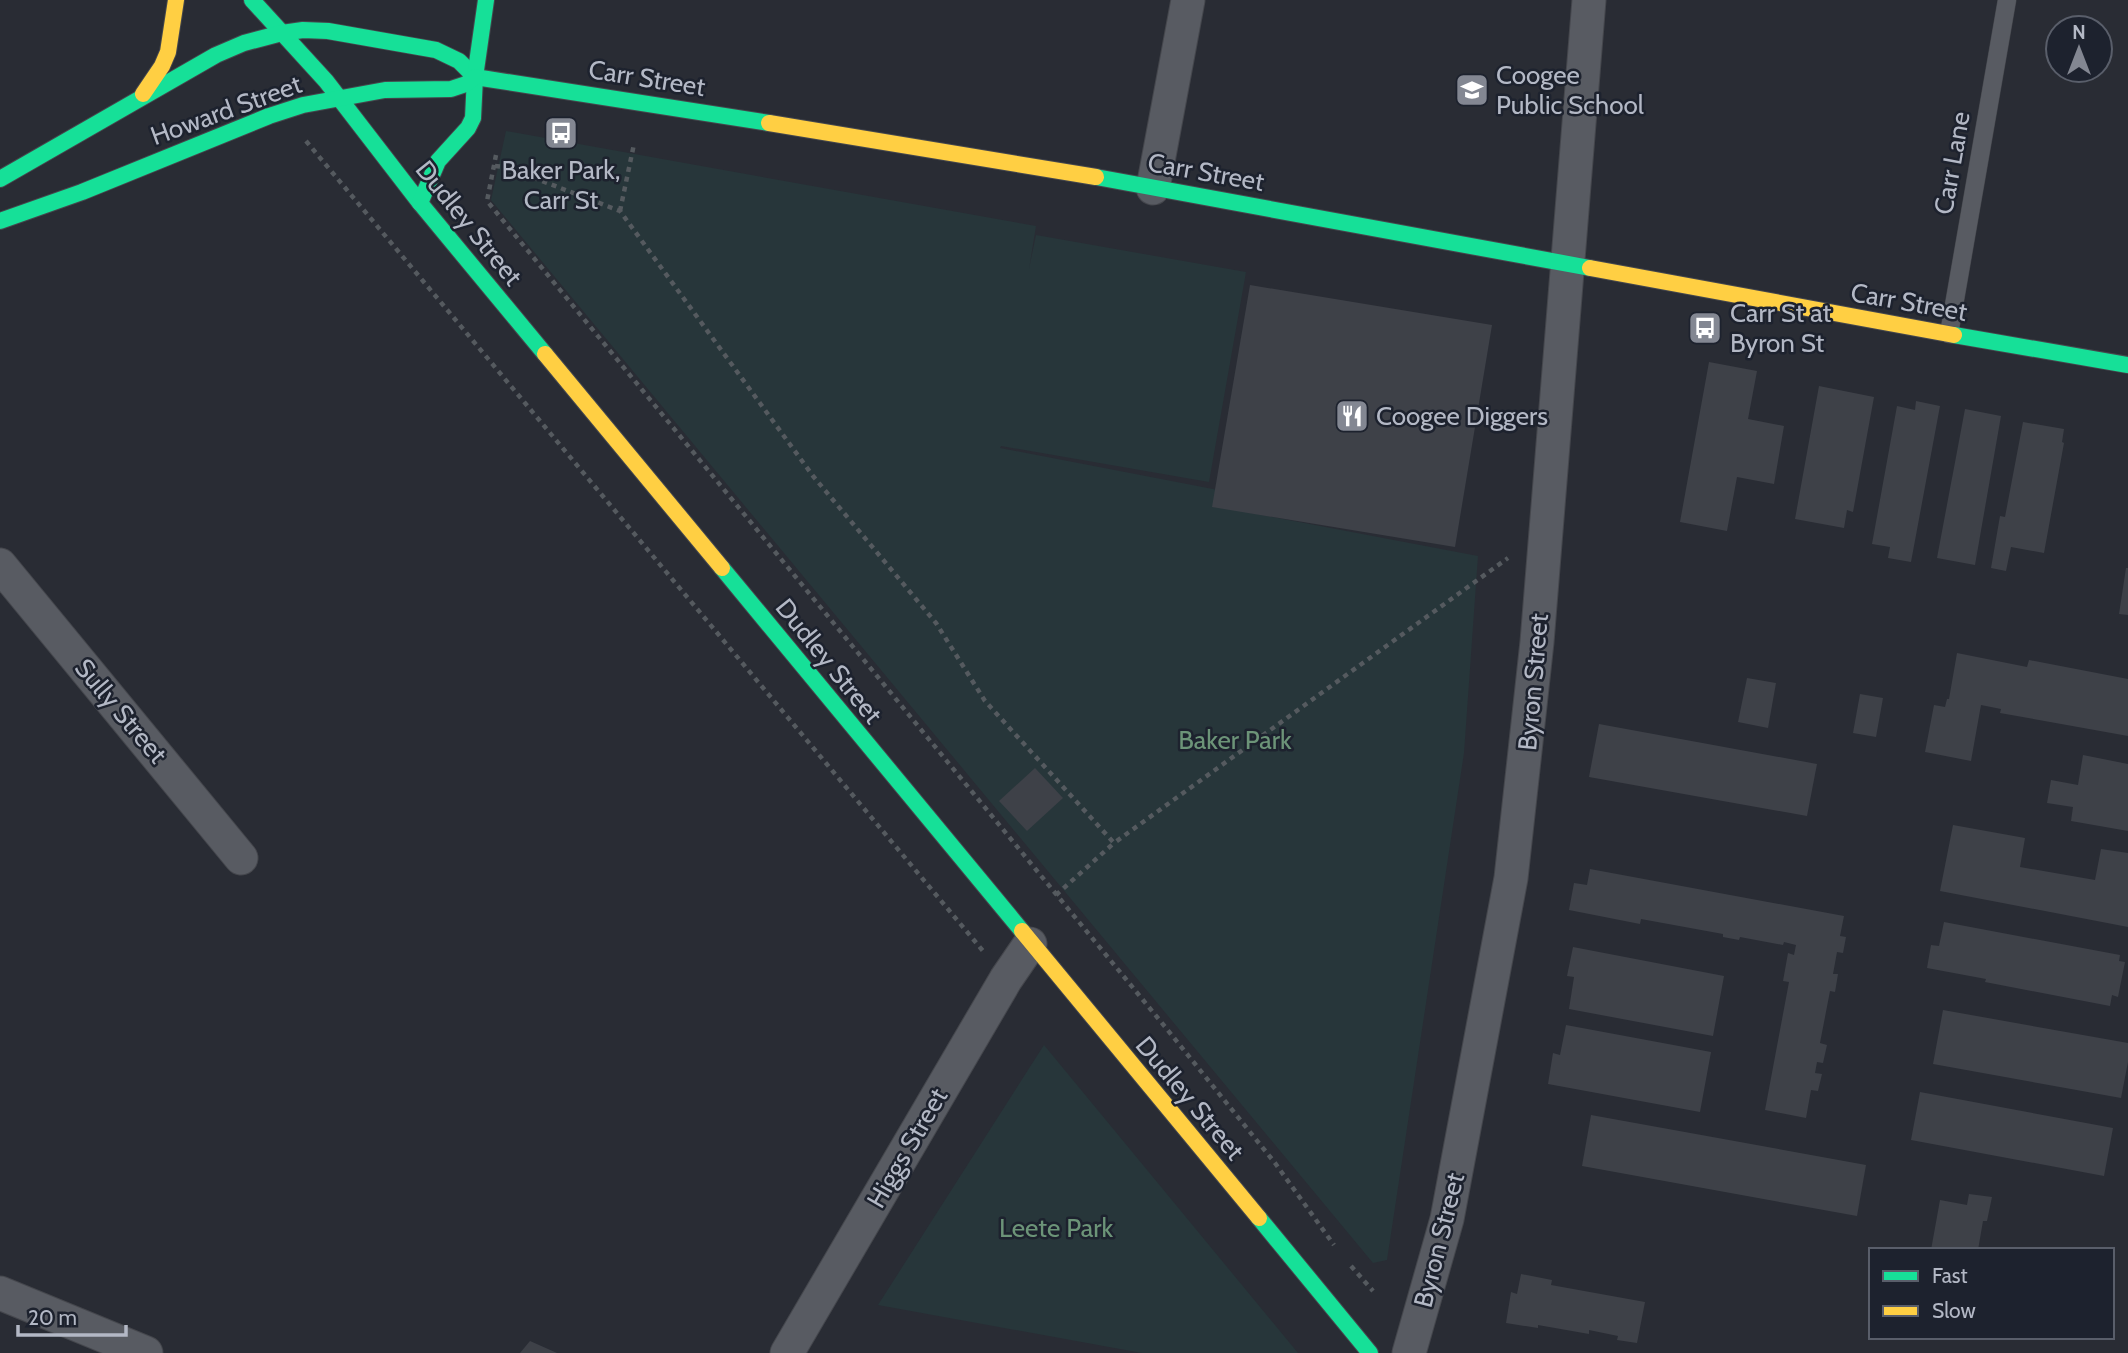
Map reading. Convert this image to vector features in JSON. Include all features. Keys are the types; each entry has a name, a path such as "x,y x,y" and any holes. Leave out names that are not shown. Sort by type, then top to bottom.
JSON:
{"street":[{"path":"139,98 165,59 176,0"},
{"name":"Dudley Street","path":"252,0 340,98 420,203 1370,1353"},
{"path":"420,203 438,161 471,123 475,109 475,77 486,0"},
{"path":"1153,187 1188,0"},
{"name":"Byron Street","path":"1409,1353 1447,1219 1511,878 1528,742 1589,0"},
{"name":"Carr Street","path":"282,33 328,31 436,50 459,61 475,77 643,102 1153,187 2128,365"},
{"name":"Howard Street","path":"0,178 216,55 244,43 282,33"},
{"name":"Howard Street","path":"0,221 82,192 282,112 385,90 451,89 466,84 475,77"},
{"name":"Sully Street","path":"0,565 241,858"},
{"name":"Higgs Street","path":"787,1353 1006,979 1030,944"},
{"path":"0,1293 146,1353"}],"lane":[{"name":"Carr Lane","path":"1949,334 2007,0"}],"path":[{"path":"282,112 1006,979"},
{"path":"634,144 620,211 813,476 936,623 985,701 1114,843"},
{"name":"Dudley Street","path":"620,211 506,167 494,166 487,201 1275,1163 1337,1250"},
{"path":"1056,895 1114,843 1546,531"},
{"path":"1346,1260 1373,1291"}],"green space":[{"name":"Baker Park","path":"506,131 1036,226 1029,269 1036,235 1246,272 1209,482 1001,446 1000,448 1244,495 1246,512 1478,556 1464,753 1387,1260 1373,1263 491,200"},
{"name":"Leete Park","path":"1044,1045 1298,1353 1142,1353 878,1305"}],"building":[{"name":"Coogee Diggers","path":"1250,285 1492,325 1455,547 1212,507"},
{"path":"1709,362 1757,371 1748,419 1784,426 1774,484 1737,477 1727,531 1680,522"},
{"path":"1819,386 1874,397 1853,512 1847,510 1844,528 1795,519"},
{"path":"1916,401 1940,406 1911,562 1888,558 1890,547 1872,544 1897,406 1915,410"},
{"path":"1965,409 2001,416 1975,565 1937,558"},
{"path":"2023,422 2064,429 2064,443 2044,553 2011,547 2006,571 1991,568 2000,516 2005,517"},
{"path":"2128,568 2128,615 2119,614"},
{"path":"1957,653 2027,667 2029,660 2128,679 2128,736 2000,713 2001,709 1981,705 1971,761 1925,752 1934,705 1945,707 1949,699"},
{"path":"1747,678 1776,683 1768,728 1738,722"},
{"path":"1860,694 1883,698 1876,737 1853,733"},
{"path":"1599,724 1817,764 1807,816 1589,777"},
{"path":"2083,755 2128,764 2128,831 2071,821 2073,807 2047,803 2051,780 2078,785"},
{"path":"1035,768 1063,798 1027,831 999,801"},
{"path":"1953,825 2025,838 2020,867 2095,880 2101,849 2128,853 2128,927 1940,891"},
{"path":"1590,869 1844,916 1840,936 1846,937 1843,953 1837,952 1833,974 1838,974 1835,992 1830,991 1820,1043 1827,1045 1823,1063 1817,1062 1815,1073 1822,1074 1818,1091 1811,1090 1806,1118 1765,1110 1789,982 1783,981 1788,953 1794,955 1796,945 1740,937 1739,940 1723,937 1723,934 1641,919 1640,924 1569,910 1574,883 1587,885"},
{"path":"1944,922 2120,955 2119,961 2125,962 2118,997 2112,995 2110,1006 1927,968 1931,945 1939,946"},
{"path":"1573,947 1724,976 1713,1036 1569,1009 1574,977 1567,976"},
{"path":"1943,1010 2128,1043 2128,1062 2121,1098 1933,1064"},
{"path":"1566,1025 1711,1052 1700,1112 1548,1084 1553,1053 1560,1055"},
{"path":"1920,1092 2113,1128 2104,1176 1911,1140"},
{"path":"1591,1115 1866,1165 1857,1216 1582,1166"},
{"path":"1969,1194 1992,1197 1987,1221 1983,1221 1978,1248 1931,1248 1940,1200 1967,1205"},
{"path":"1521,1274 1552,1280 1551,1285 1645,1302 1637,1343 1617,1340 1618,1336 1589,1330 1589,1334 1538,1325 1538,1328 1506,1323 1511,1292 1517,1294"},
{"path":"530,1341 557,1353 520,1353"}],"traffic: fast":[{"path":"252,0 326,81 420,203 545,354"},
{"path":"420,203 438,161 468,128 473,118 475,77 486,0"},
{"path":"0,179 216,55 244,43 303,30 328,31 436,50 459,61 475,77 769,123"},
{"path":"0,221 82,192 269,116 303,105 385,90 451,89 466,84 475,77"},
{"path":"1096,177 1590,268"},
{"path":"1954,335 2128,365"},
{"path":"722,568 1022,931"},
{"path":"1259,1218 1370,1353"}],"traffic: slow":[{"path":"143,94 168,52 176,0"},
{"path":"769,123 1096,177"},
{"path":"1590,268 1954,335"},
{"path":"545,354 722,568"},
{"path":"1022,931 1259,1218"}],"place":[{"name":"Coogee Public School","path":"1472,90"},
{"name":"Baker Park, Carr St","path":"561,133"},
{"name":"Carr St at Byron St","path":"1705,328"},
{"name":"Coogee Diggers","path":"1352,416"}]}
